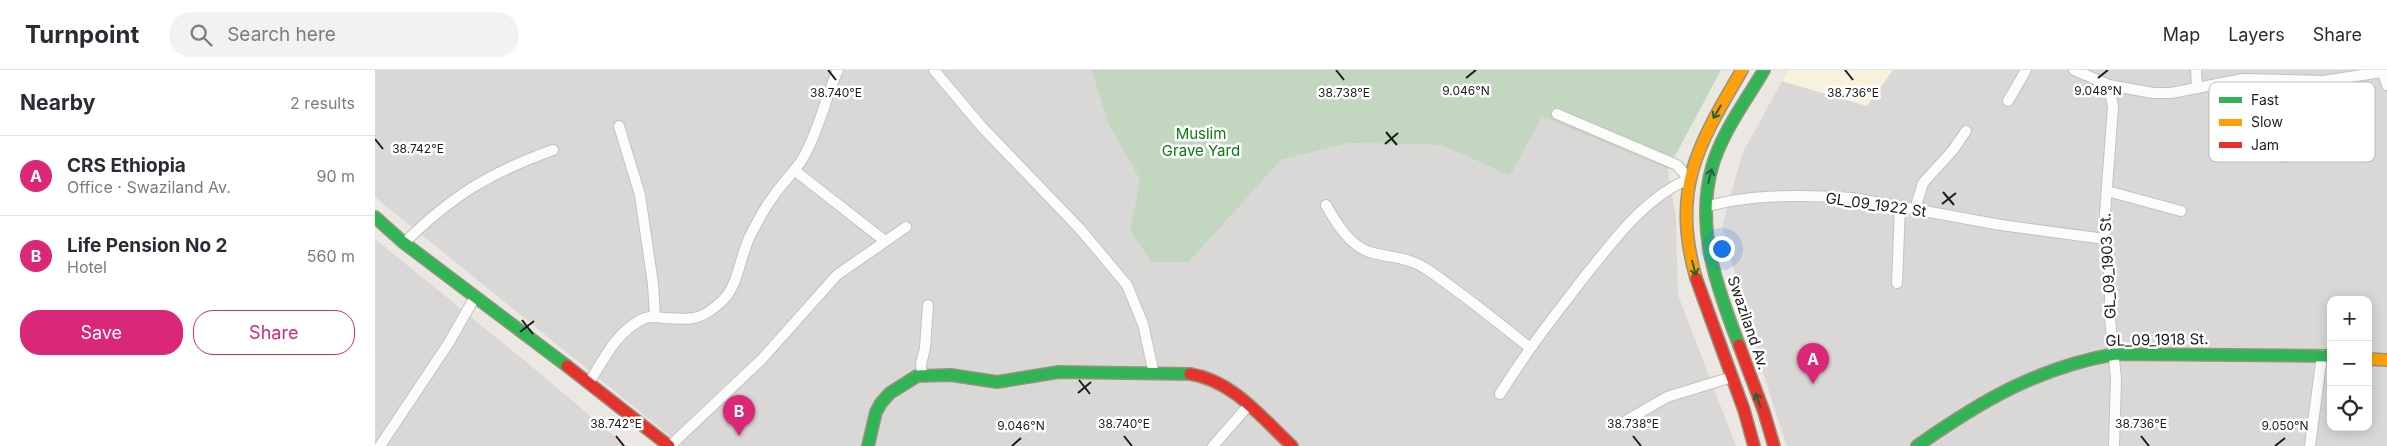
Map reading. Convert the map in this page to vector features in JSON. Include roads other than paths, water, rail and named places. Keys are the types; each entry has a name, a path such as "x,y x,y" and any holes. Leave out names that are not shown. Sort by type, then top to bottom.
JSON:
{"main road":[{"path":"1742,70 1703,138 1689,179 1686,218 1692,260 1703,299 1732,377 1754,446"},
{"name":"Swaziland Av.","path":"1764,70 1717,154 1709,182 1705,225 1710,258 1774,446"},
{"path":"375,217 404,243 669,446"},
{"name":"GL_09_1918 St.","path":"1917,446 1972,407 2027,378 2069,362 2115,354 2326,355"},
{"path":"2372,359 2387,360"},
{"path":"872,445 876,412 881,402 890,393 909,380 922,375 951,375 997,382 1059,372 1192,374 1229,388 1293,446"}],"street":[{"path":"589,384 603,359 627,330 646,318 692,320 699,318 706,315 728,296 733,289 742,253 750,236 774,194 794,170 811,142 838,70"},
{"path":"934,70 982,127 1080,229 1127,285 1143,324 1154,374"},
{"path":"2008,101 2026,70"},
{"path":"2073,70 2109,85 2162,93 2209,86"},
{"path":"2196,70 2197,88"},
{"path":"2228,82 2243,79 2311,81 2382,71 2387,85"},
{"name":"GL_09_1903 St.","path":"2109,85 2113,108 2104,213 2110,282 2110,318 2115,354 2114,446"},
{"path":"1500,394 1529,347 1620,234 1653,201 1675,185 1689,179 1677,164 1557,114"},
{"path":"619,126 640,195 653,284 655,317"},
{"path":"1915,209 1923,183 1953,150 1966,131"},
{"path":"404,243 443,208 481,181 513,165 553,150"},
{"path":"794,170 885,241"},
{"path":"2107,191 2181,211"},
{"name":"GL_09_1922 St","path":"1706,207 1740,201 1831,197 1915,209 2010,227 2105,239"},
{"path":"1326,205 1340,227 1361,247 1371,253 1399,256 1426,268 1529,347"},
{"path":"1897,283 1900,207"},
{"path":"669,446 761,360 837,275 905,227"},
{"path":"380,446 448,344 475,297"},
{"path":"922,375 921,364 925,348 928,305"},
{"path":"2310,446 2326,355"},
{"path":"1622,423 1667,397 1732,377"},
{"path":"1213,446 1248,406"}],"place":[{"name":"CRS Ethiopia","path":"1813,384"},
{"name":"Life Pension No 2","path":"739,436"}],"park label":[{"name":"Muslim Grave Yard","path":"1201,142"}]}
